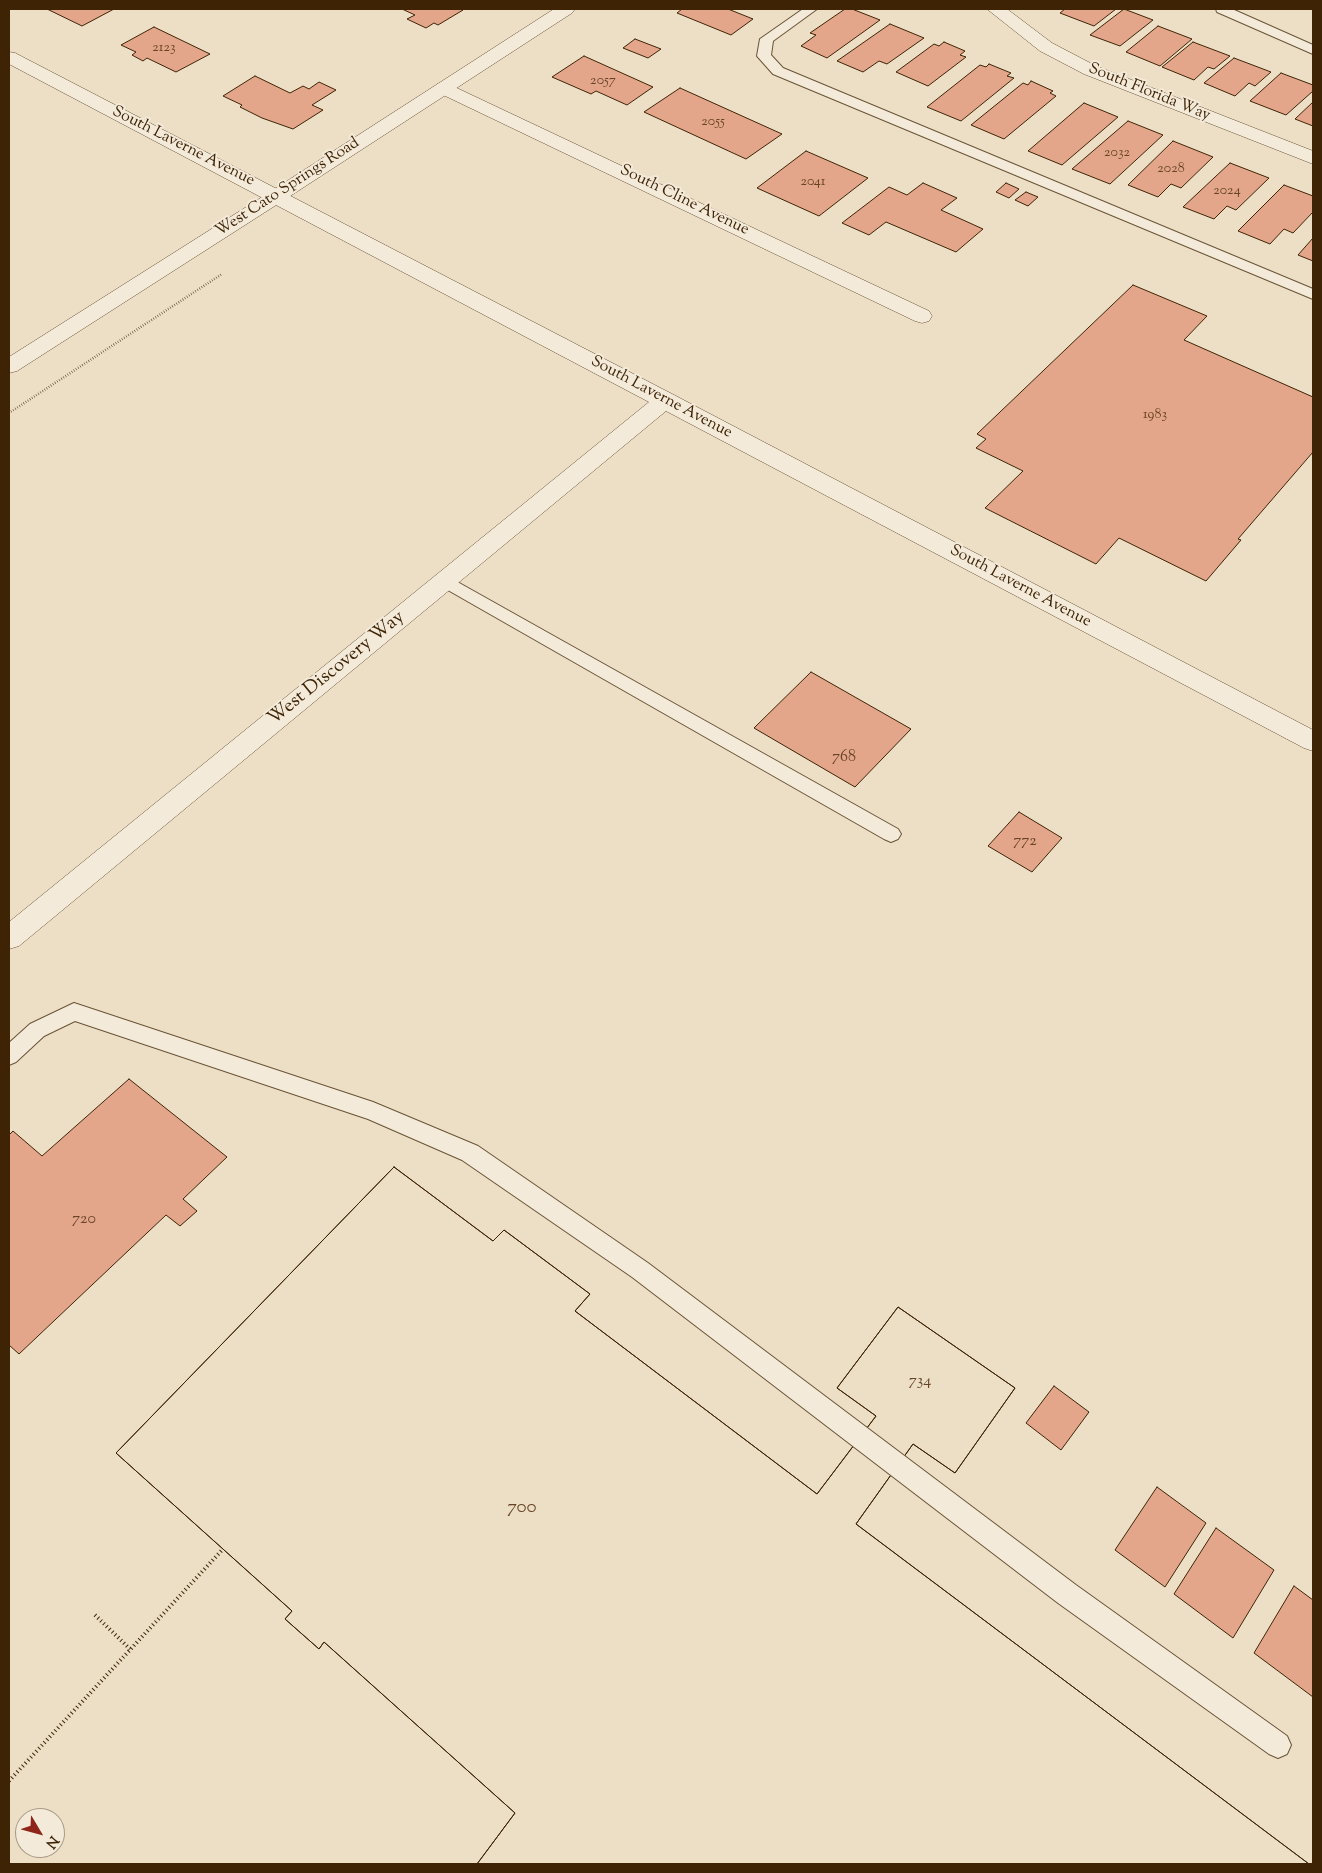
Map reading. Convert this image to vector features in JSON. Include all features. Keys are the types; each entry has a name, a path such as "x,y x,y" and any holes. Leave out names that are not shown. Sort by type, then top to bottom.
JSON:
{"street":[{"name":"West Cato Springs Road","path":"9,366 566,9"},
{"name":"South Florida Way","path":"996,9 1046,48 1090,70 1313,158"},
{"name":"South Laverne Avenue","path":"9,57 1313,741"},
{"name":"South Cline Avenue","path":"444,88 922,316"},
{"name":"West Discovery Way","path":"9,938 666,400"}],"lane":[{"path":"811,9 767,39 764,56 778,71 1313,294"},
{"path":"1222,9 1313,50"},
{"path":"445,581 891,834"},
{"path":"9,1056 37,1030 74,1012 366,1109 470,1153 640,1270 1067,1594 1278,1745"}],"path":[{"path":"9,1781 223,1549"},
{"path":"95,1615 130,1649"}],"building":[{"path":"47,9 114,9 82,26"},
{"path":"402,9 463,10 438,25 434,23 426,28 407,19 415,15"},
{"path":"682,9 728,9 753,19 731,35 677,13"},
{"path":"845,9 852,9 880,20 827,58 801,46 816,35 810,33"},
{"path":"1065,9 1116,9 1094,26 1060,13"},
{"path":"1124,9 1153,20 1120,46 1090,35"},
{"path":"890,24 924,38 887,64 879,61 863,72 837,61"},
{"path":"1158,26 1192,39 1160,66 1126,52"},
{"path":"154,27 210,54 176,72 147,58 143,61 132,55 136,52 121,45"},
{"path":"635,39 661,49 648,58 623,48"},
{"path":"944,42 965,51 960,55 966,57 928,86 896,72 934,44 939,46"},
{"path":"1193,42 1230,56 1214,69 1208,67 1194,80 1162,67"},
{"path":"584,56 653,87 627,105 596,91 591,94 552,77"},
{"path":"1234,58 1271,72 1255,86 1249,83 1235,96 1204,83"},
{"path":"989,64 1011,73 1007,76 1014,78 961,121 927,107 980,65 986,67"},
{"path":"1281,73 1313,85 1313,91 1286,115 1250,101"},
{"path":"255,76 290,93 303,86 309,89 319,82 336,90 312,105 323,110 293,129 262,118 223,96"},
{"path":"1031,81 1053,91 1050,93 1056,96 1004,139 971,125 1023,83 1028,85"},
{"path":"680,88 782,134 746,159 644,112"},
{"path":"1313,102 1313,126 1295,119"},
{"path":"1084,103 1118,117 1062,165 1028,151"},
{"path":"1128,121 1163,135 1110,184 1072,169"},
{"path":"1173,141 1213,157 1181,188 1171,184 1158,197 1128,185"},
{"path":"806,151 868,178 819,216 757,188"},
{"path":"1230,163 1269,178 1236,210 1227,206 1214,219 1183,207"},
{"path":"923,183 957,198 941,210 983,229 956,252 886,222 869,235 842,223 889,187 907,195"},
{"path":"1006,183 1019,189 1009,198 996,192"},
{"path":"1284,185 1313,196 1313,212 1293,233 1284,229 1270,244 1238,231"},
{"path":"1026,192 1038,197 1028,206 1015,200"},
{"path":"1313,238 1313,261 1298,255"},
{"path":"1133,285 1207,316 1184,340 1313,397 1313,452 1238,539 1241,540 1206,581 1119,538 1096,564 985,508 1023,471 976,448 986,439 977,434"},
{"path":"811,672 911,729 855,787 754,728"},
{"path":"1019,812 1062,838 1032,872 988,846"},
{"path":"129,1079 227,1157 183,1199 197,1211 180,1226 166,1215 19,1354 9,1345 9,1135 13,1131 42,1156"},
{"path":"394,1167 493,1241 504,1230 590,1294 575,1311 817,1494 876,1416 837,1388 898,1307 1015,1388 955,1473 913,1444 856,1524 1309,1864 477,1864 515,1813 324,1642 319,1649 285,1619 292,1611 116,1453"},
{"path":"394,1167 493,1241 504,1230 590,1294 575,1311 817,1494 876,1416 837,1388 898,1307 1015,1388 955,1473 913,1444 856,1524 1309,1864 477,1864 515,1813 324,1642 319,1649 285,1619 292,1611 116,1453"},
{"path":"1054,1386 1089,1412 1061,1450 1026,1423"},
{"path":"1157,1487 1206,1523 1165,1587 1115,1550"},
{"path":"1216,1528 1274,1570 1233,1638 1174,1594"},
{"path":"1294,1586 1313,1600 1313,1697 1254,1653"}]}
